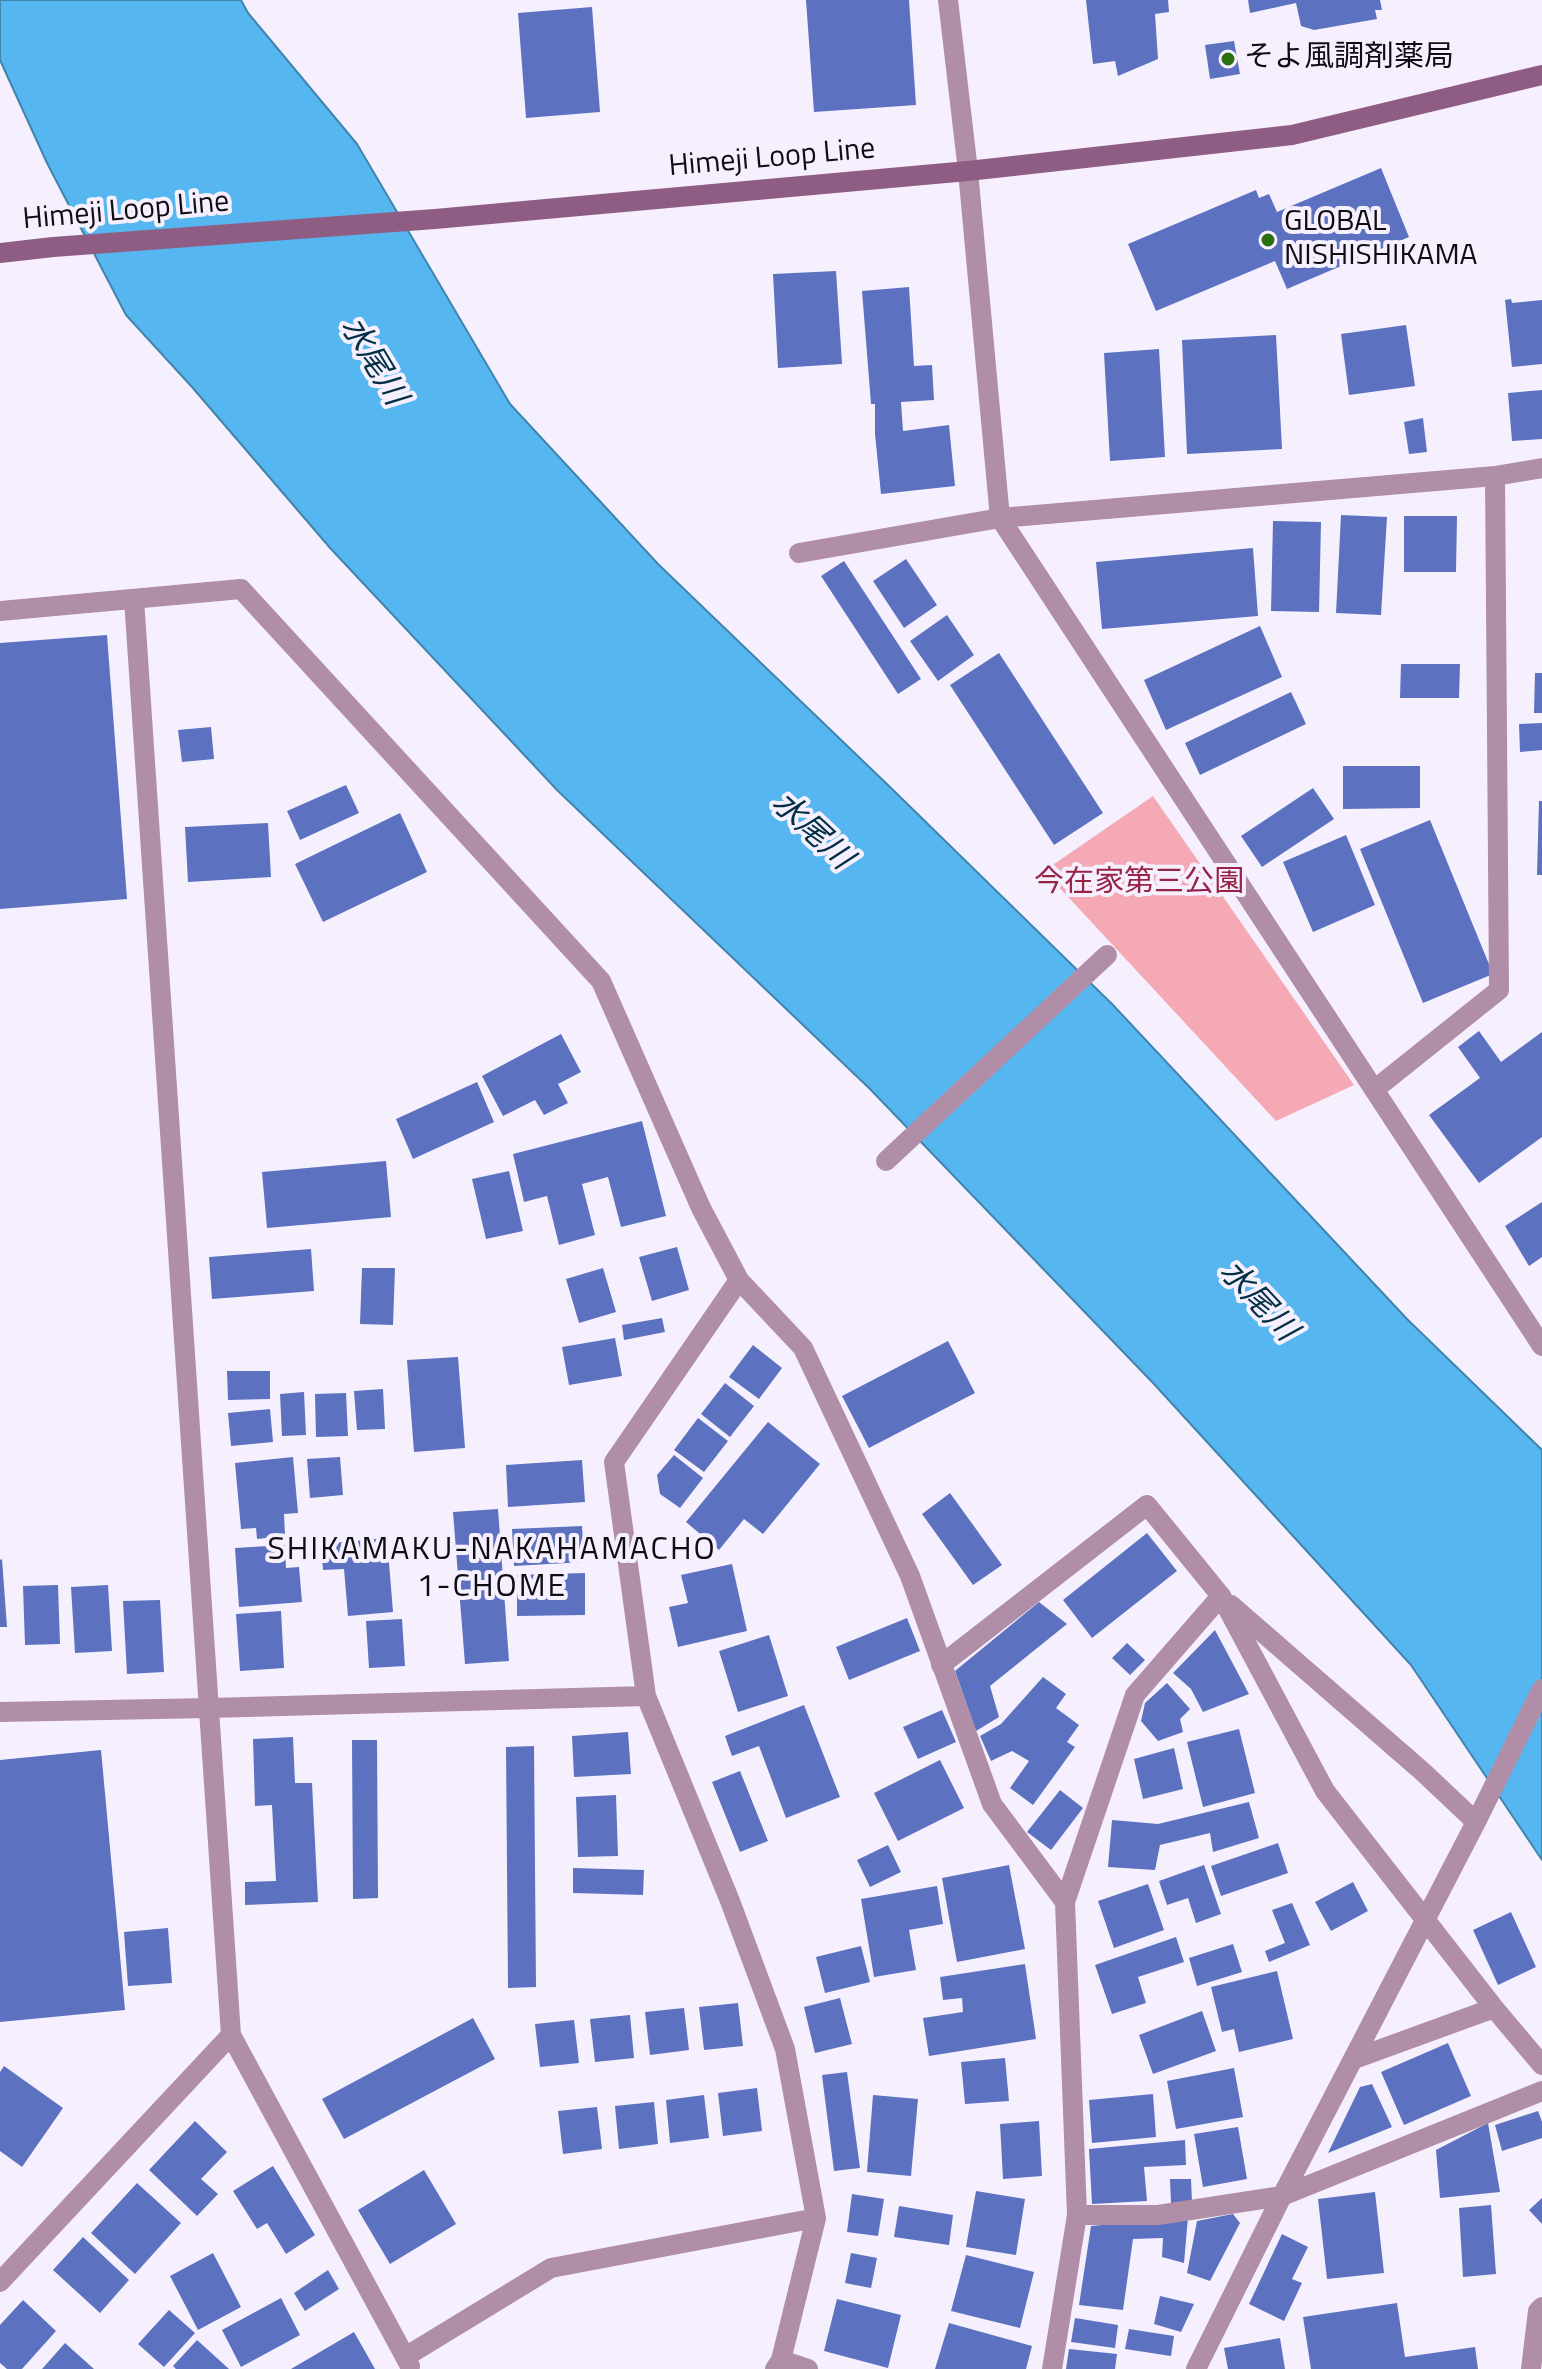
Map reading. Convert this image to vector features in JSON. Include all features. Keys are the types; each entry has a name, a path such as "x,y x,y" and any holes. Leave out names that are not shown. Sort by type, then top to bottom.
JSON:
{"main road":[{"name":"Himeji Loop Line","path":"0,253 435,219 968,171 1292,135 1542,75"}],"street":[{"path":"948,0 968,171 1000,518 1542,1346"},
{"path":"799,553 1000,518 1495,476 1542,468"},
{"path":"1374,1090 1499,990 1495,476"},
{"path":"0,611 241,589 601,981 701,1208 739,1280 803,1348 910,1576 992,1804 1065,1902"},
{"path":"134,599 231,2035 408,2363 551,2268 816,2218"},
{"path":"886,1161 1107,955"},
{"path":"739,1280 614,1462 646,1696 730,1901 785,2049 816,2218 778,2365 808,2369"},
{"path":"941,1665 1147,1505 1221,1596 1476,1822"},
{"path":"1052,2369 1077,2215 1065,1902 1135,1695 1221,1596"},
{"path":"1221,1596 1325,1791 1542,2065"},
{"path":"1196,2369 1542,1689"},
{"path":"0,1712 646,1696"},
{"path":"1354,2059 1494,2008"},
{"path":"0,2282 231,2035"},
{"path":"1077,2215 1158,2215 1282,2196 1542,2091"},
{"path":"1531,2369 1538,2311 1542,2307"}],"green space":[{"name":"今在家第三公園","path":"1153,796 1354,1085 1276,1121 1044,871"}],"water":[{"name":"水尾川","path":"0,0 241,0 248,13 357,144 510,404 658,564 1112,1004 1407,1319 1542,1450 1542,1860 1411,1665 1154,1384 870,1089 558,791 331,549 126,315 47,163 0,60"}],"building":[{"path":"806,0 909,0 916,105 814,112"},
{"path":"1086,0 1168,0 1169,12 1155,14 1158,59 1118,76 1115,61 1093,64"},
{"path":"1248,0 1380,0 1382,10 1375,10 1377,19 1314,30 1301,26 1296,3 1250,13"},
{"path":"592,7 600,112 526,118 518,13"},
{"path":"1234,41 1240,74 1210,79 1205,45"},
{"name":"GLOBAL NISHISHIKAMA","path":"1381,168 1409,237 1287,289 1275,261 1156,311 1128,244 1256,190 1259,198 1269,194 1277,212"},
{"path":"836,271 842,364 778,368 773,274"},
{"path":"909,287 914,366 932,365 934,400 901,402 903,431 949,425 955,486 881,494 875,404 871,404 862,291"},
{"path":"1511,299 1512,303 1542,300 1542,364 1512,367 1505,300"},
{"path":"1406,325 1415,386 1349,395 1341,334"},
{"path":"1276,335 1282,449 1187,454 1182,340"},
{"path":"1159,349 1165,457 1110,461 1104,353"},
{"path":"1542,390 1542,439 1512,441 1508,393"},
{"path":"1423,418 1427,452 1409,454 1404,422"},
{"path":"1341,515 1387,517 1381,615 1336,613"},
{"path":"1404,516 1457,516 1456,572 1404,572"},
{"path":"1273,521 1321,522 1319,612 1271,611"},
{"path":"1253,548 1258,616 1102,629 1096,562"},
{"path":"906,559 937,605 904,628 873,581"},
{"path":"844,561 921,679 898,694 821,576"},
{"path":"947,615 974,655 938,681 910,641"},
{"path":"1260,626 1282,677 1166,730 1144,680"},
{"path":"107,635 127,899 0,909 0,643"},
{"path":"999,653 1103,813 1054,845 950,685"},
{"path":"1401,664 1460,664 1459,698 1400,698"},
{"path":"1535,673 1542,673 1542,713 1534,713"},
{"path":"1291,692 1306,724 1200,775 1185,743"},
{"path":"1542,723 1542,750 1520,752 1519,724"},
{"path":"211,727 214,759 182,762 178,730"},
{"path":"1343,766 1420,766 1420,808 1343,809"},
{"path":"346,785 359,813 300,840 287,811"},
{"path":"1313,788 1334,819 1262,867 1241,836"},
{"path":"1539,801 1542,801 1542,875 1537,875"},
{"path":"400,813 427,872 323,922 295,864"},
{"path":"1430,820 1493,974 1423,1003 1360,849"},
{"path":"268,823 271,877 188,882 185,827"},
{"path":"1346,835 1375,905 1313,932 1283,862"},
{"path":"1479,1031 1501,1062 1542,1032 1542,1137 1479,1183 1429,1115 1480,1078 1458,1047"},
{"path":"561,1034 581,1072 558,1084 568,1103 544,1115 535,1100 503,1116 482,1076"},
{"path":"477,1082 494,1122 413,1159 396,1119"},
{"path":"642,1121 666,1216 621,1227 608,1177 582,1184 595,1235 559,1245 547,1196 524,1202 513,1154"},
{"path":"386,1161 391,1217 267,1228 262,1172"},
{"path":"509,1171 523,1231 486,1239 472,1179"},
{"path":"1542,1202 1542,1257 1529,1266 1505,1226"},
{"path":"677,1247 689,1290 652,1301 639,1257"},
{"path":"311,1249 314,1291 212,1299 209,1257"},
{"path":"362,1268 395,1268 393,1325 360,1324"},
{"path":"603,1268 616,1312 579,1323 566,1279"},
{"path":"662,1318 665,1332 624,1340 622,1325"},
{"path":"615,1338 622,1376 569,1385 562,1347"},
{"path":"948,1341 975,1393 869,1448 842,1396"},
{"path":"753,1345 782,1368 759,1399 729,1377"},
{"path":"458,1357 465,1448 414,1452 407,1360"},
{"path":"227,1371 270,1371 270,1399 228,1400"},
{"path":"725,1383 754,1406 730,1437 701,1414"},
{"path":"383,1389 385,1429 357,1430 354,1391"},
{"path":"304,1392 306,1435 282,1436 280,1394"},
{"path":"346,1393 348,1436 316,1437 315,1394"},
{"path":"270,1409 273,1442 231,1446 228,1413"},
{"path":"698,1418 728,1441 704,1472 674,1450"},
{"path":"768,1422 820,1464 763,1534 744,1519 719,1550 686,1522"},
{"path":"674,1455 703,1478 680,1508 660,1494 657,1475"},
{"path":"293,1457 298,1513 284,1514 285,1536 257,1539 256,1528 241,1529 235,1463"},
{"path":"340,1457 343,1495 310,1498 307,1459"},
{"path":"582,1460 585,1502 508,1507 506,1465"},
{"path":"950,1493 1002,1565 973,1585 922,1514"},
{"path":"498,1509 509,1661 465,1664 453,1512"},
{"path":"582,1526 584,1562 514,1566 512,1529"},
{"path":"1147,1533 1177,1571 1092,1638 1063,1600"},
{"path":"387,1538 393,1612 348,1616 344,1569 323,1570 321,1544"},
{"path":"285,1545 286,1568 299,1567 302,1602 239,1607 235,1548"},
{"path":"2,1559 7,1627 0,1627"},
{"path":"732,1564 747,1631 678,1647 669,1607 688,1603 681,1575"},
{"path":"585,1573 585,1615 517,1616 517,1575"},
{"path":"58,1585 60,1644 25,1645 23,1586"},
{"path":"108,1585 112,1651 75,1653 71,1587"},
{"path":"160,1600 164,1672 127,1674 123,1601"},
{"path":"1039,1602 1067,1624 990,1686 999,1717 976,1731 955,1671"},
{"path":"281,1611 284,1668 240,1671 236,1614"},
{"path":"907,1618 920,1651 849,1680 836,1647"},
{"path":"402,1619 405,1666 369,1668 366,1621"},
{"path":"1215,1630 1249,1694 1203,1712 1191,1689 1173,1673"},
{"path":"769,1635 788,1696 738,1712 719,1651"},
{"path":"1127,1643 1145,1660 1130,1675 1112,1658"},
{"path":"1043,1677 1066,1694 1056,1708 1079,1725 1067,1742 1075,1747 1033,1805 1010,1788 1029,1761 1012,1751 991,1761 980,1736 1001,1724"},
{"path":"1167,1683 1190,1709 1180,1719 1183,1732 1158,1741 1141,1721 1145,1703"},
{"path":"804,1705 840,1797 786,1818 759,1746 732,1756 725,1736"},
{"path":"942,1710 956,1742 918,1759 903,1727"},
{"path":"1239,1729 1255,1793 1203,1807 1187,1742"},
{"path":"628,1732 631,1774 574,1777 572,1736"},
{"path":"293,1737 295,1783 312,1783 318,1902 245,1905 245,1882 276,1881 272,1805 255,1806 253,1739"},
{"path":"352,1740 377,1740 378,1898 353,1899"},
{"path":"534,1746 536,1987 508,1988 506,1747"},
{"path":"1174,1748 1183,1789 1143,1799 1134,1759"},
{"path":"101,1750 125,2010 0,2022 0,1760"},
{"path":"940,1760 964,1808 898,1841 874,1793"},
{"path":"740,1771 768,1841 740,1852 712,1782"},
{"path":"1060,1790 1083,1808 1051,1850 1027,1832"},
{"path":"616,1795 618,1856 578,1857 576,1797"},
{"path":"1249,1802 1259,1838 1213,1852 1210,1833 1160,1845 1155,1870 1108,1867 1112,1820 1158,1824"},
{"path":"1278,1843 1288,1873 1221,1896 1211,1866"},
{"path":"888,1845 901,1872 870,1887 857,1860"},
{"path":"1009,1865 1025,1949 957,1962 942,1878"},
{"path":"1204,1865 1221,1914 1196,1923 1188,1898 1167,1905 1159,1881"},
{"path":"573,1868 644,1870 643,1895 573,1893"},
{"path":"1353,1882 1368,1911 1331,1931 1315,1902"},
{"path":"1148,1884 1164,1930 1114,1948 1098,1901"},
{"path":"937,1886 943,1924 909,1930 916,1970 874,1977 861,1899"},
{"path":"1292,1903 1310,1945 1269,1962 1265,1951 1285,1943 1272,1910"},
{"path":"1511,1912 1536,1967 1498,1985 1473,1930"},
{"path":"168,1928 172,1983 128,1986 124,1932"},
{"path":"1176,1937 1184,1962 1138,1977 1146,2003 1112,2014 1095,1965"},
{"path":"1233,1944 1242,1972 1197,1986 1189,1958"},
{"path":"861,1946 870,1982 825,1993 816,1957"},
{"path":"1025,1964 1036,2039 929,2056 923,2018 963,2012 962,1998 943,2000 940,1977"},
{"path":"1277,1971 1293,2039 1239,2052 1234,2029 1222,2032 1211,1987"},
{"path":"840,1998 852,2044 815,2053 804,2007"},
{"path":"738,2003 743,2046 704,2050 699,2007"},
{"path":"684,2008 689,2050 650,2055 645,2012"},
{"path":"1202,2011 1216,2051 1153,2074 1139,2035"},
{"path":"630,2015 634,2058 595,2062 590,2019"},
{"path":"473,2018 495,2059 344,2139 322,2099"},
{"path":"574,2020 579,2063 540,2067 535,2024"},
{"path":"1448,2043 1471,2096 1404,2125 1381,2072"},
{"path":"1005,2058 1009,2101 965,2104 961,2062"},
{"path":"4,2066 63,2108 22,2167 0,2151 0,2072"},
{"path":"1234,2068 1243,2117 1176,2129 1167,2081"},
{"path":"847,2072 860,2168 834,2171 822,2075"},
{"path":"1372,2084 1392,2127 1328,2153 1360,2087"},
{"path":"757,2088 762,2131 723,2136 718,2093"},
{"path":"1153,2094 1156,2137 1092,2143 1089,2100"},
{"path":"704,2095 709,2138 670,2143 666,2100"},
{"path":"873,2095 918,2099 911,2176 867,2172"},
{"path":"654,2102 658,2144 619,2149 615,2106"},
{"path":"597,2107 602,2149 563,2154 558,2111"},
{"path":"1538,2111 1542,2138 1502,2151 1495,2125"},
{"path":"195,2121 227,2152 201,2179 218,2194 197,2216 149,2170"},
{"path":"1039,2121 1042,2176 1003,2179 1000,2124"},
{"path":"1488,2123 1500,2192 1440,2198 1436,2150"},
{"path":"1238,2127 1247,2179 1203,2187 1194,2134"},
{"path":"1185,2140 1186,2165 1144,2167 1147,2201 1092,2204 1089,2149"},
{"path":"273,2166 315,2235 286,2254 267,2223 257,2229 233,2191"},
{"path":"424,2170 456,2224 390,2264 358,2210"},
{"path":"1170,2179 1191,2179 1192,2202 1171,2203"},
{"path":"137,2183 181,2223 135,2274 91,2233"},
{"path":"976,2191 1025,2199 1016,2255 966,2247"},
{"path":"1375,2192 1384,2273 1327,2279 1318,2199"},
{"path":"852,2194 884,2199 878,2236 847,2232"},
{"path":"1542,2198 1542,2224 1529,2210"},
{"path":"1491,2205 1496,2274 1463,2277 1459,2208"},
{"path":"899,2206 953,2215 949,2245 894,2237"},
{"path":"1233,2214 1240,2223 1210,2281 1187,2273 1197,2221"},
{"path":"1188,2217 1184,2263 1162,2257 1163,2238 1133,2239 1123,2310 1079,2305 1091,2226"},
{"path":"1282,2234 1308,2247 1292,2279 1302,2283 1284,2321 1249,2304"},
{"path":"83,2237 129,2280 100,2313 53,2270"},
{"path":"213,2253 241,2307 198,2330 170,2276"},
{"path":"851,2253 877,2258 871,2288 845,2283"},
{"path":"966,2255 1034,2272 1020,2328 951,2311"},
{"path":"328,2270 339,2289 305,2311 294,2293"},
{"path":"1160,2296 1194,2304 1181,2332 1154,2324"},
{"path":"281,2298 300,2335 241,2367 222,2330"},
{"path":"837,2299 901,2315 888,2368 824,2351"},
{"path":"23,2300 56,2331 22,2369 7,2369 0,2363 0,2325"},
{"path":"1397,2303 1405,2357 1475,2347 1478,2369 1311,2369 1303,2317"},
{"path":"169,2310 195,2333 164,2367 138,2344"},
{"path":"1075,2318 1118,2325 1115,2348 1071,2342"},
{"path":"949,2323 1032,2346 1026,2369 935,2369"},
{"path":"1129,2329 1174,2336 1171,2356 1125,2349"},
{"path":"354,2332 375,2369 291,2369"},
{"path":"1280,2338 1285,2369 1228,2369 1224,2348"},
{"path":"197,2340 229,2369 176,2369 173,2366"},
{"path":"65,2343 94,2369 42,2369"},
{"path":"1069,2349 1117,2354 1115,2369 1066,2369"}],"place":[{"name":"そよ風調剤薬局","path":"1228,59"},
{"name":"GLOBAL NISHISHIKAMA","path":"1268,240"}],"district":[{"name":"SHIKAMAKU-NAKAHAMACHO 1-CHOME","path":"492,1570"}]}
